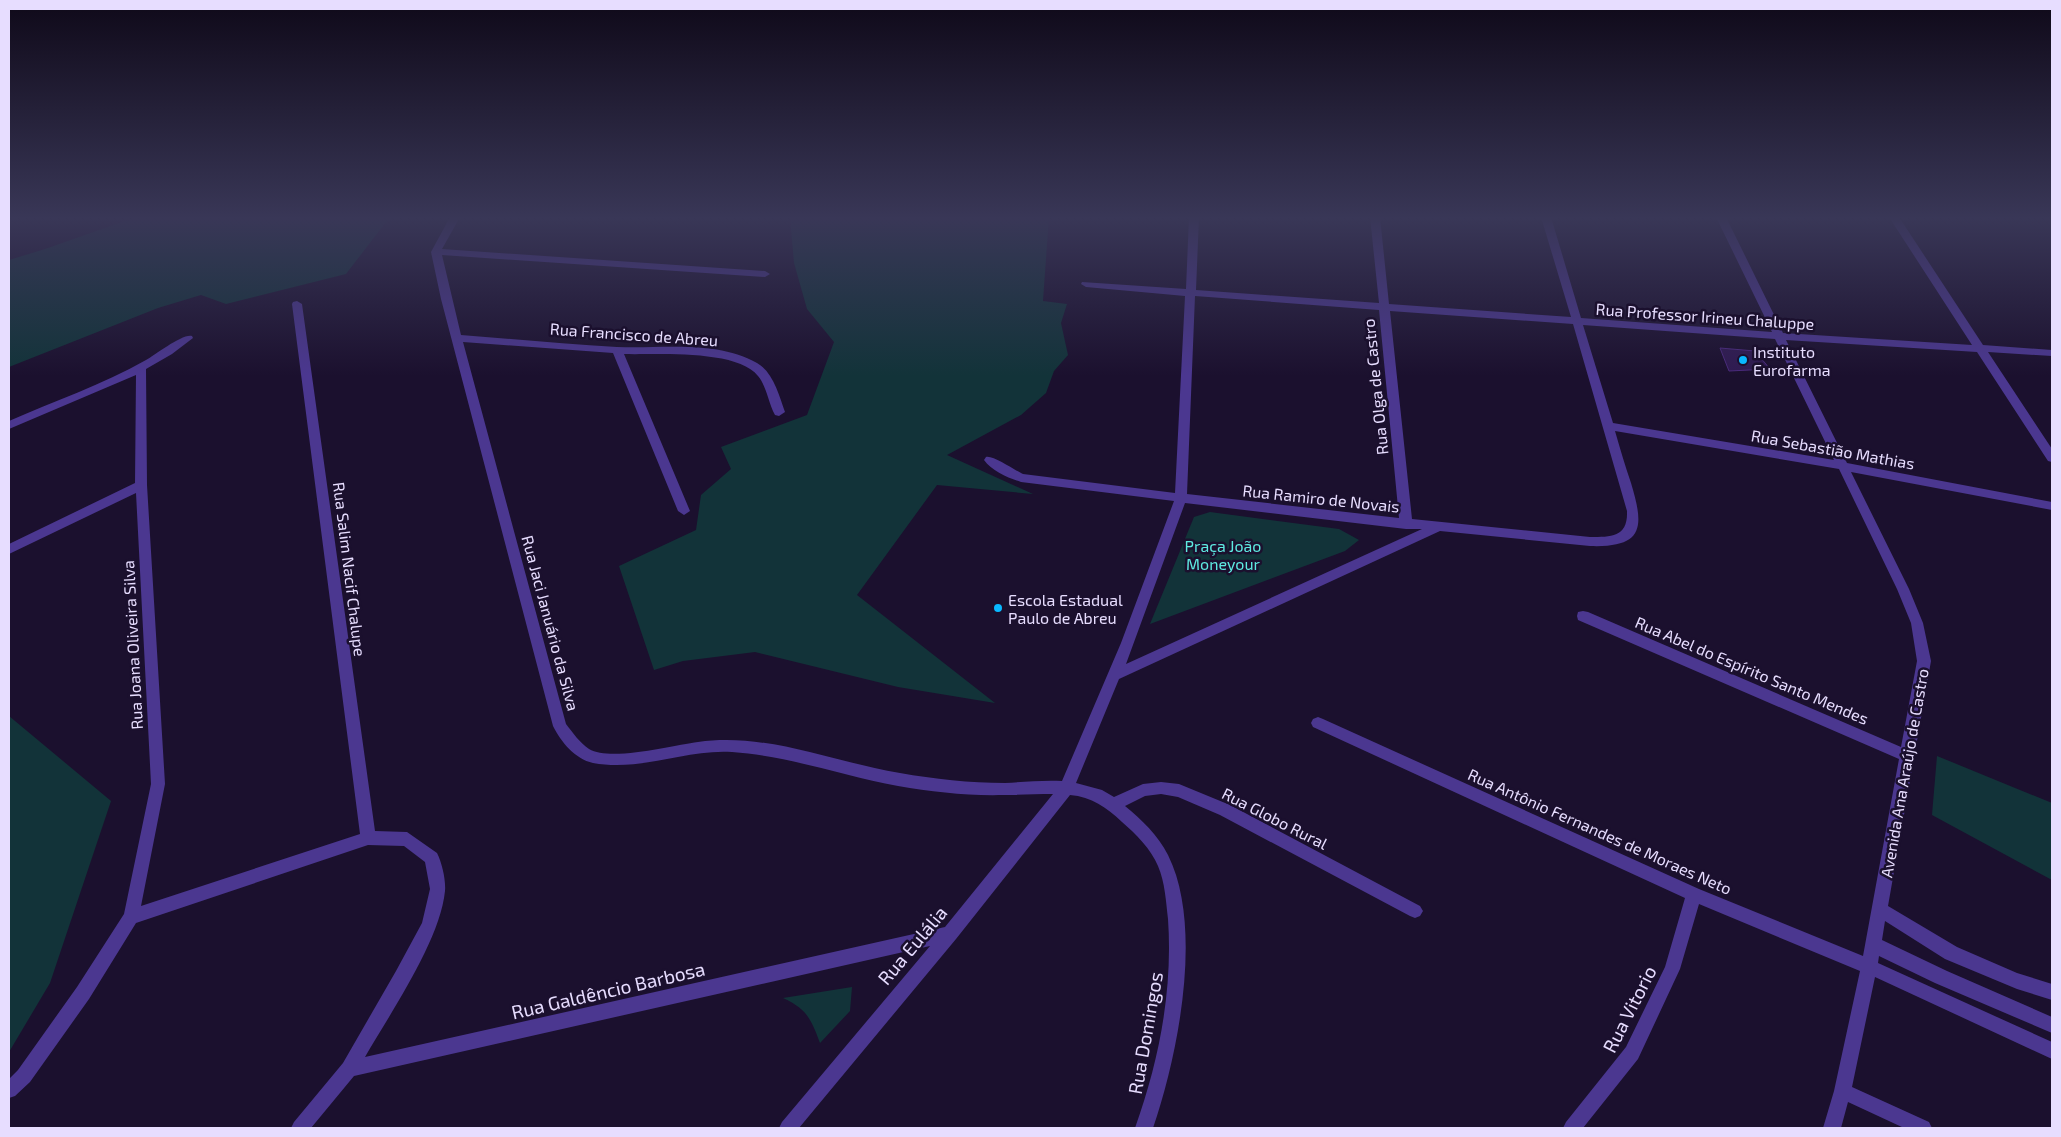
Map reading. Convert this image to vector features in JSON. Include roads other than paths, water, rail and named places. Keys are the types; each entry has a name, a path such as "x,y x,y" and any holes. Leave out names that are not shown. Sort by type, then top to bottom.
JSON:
{"street":[{"name":"Rua Jaci Januário da Silva","path":"440,270 560,726 572,744 586,756 616,760 643,759 690,750 728,746 769,751 910,782 958,788 1067,787"},
{"path":"706,270 765,274"},
{"name":"Rua Eulália","path":"788,1128 950,934 1067,787 1128,642 1182,498 1192,270"},
{"name":"Rua Olga de Castro","path":"1380,270 1406,524"},
{"path":"1562,270 1608,426"},
{"name":"Avenida Ana Araújo de Castro","path":"1747,270 1903,589 1916,623 1924,661 1870,967 1843,1091 1832,1128"},
{"path":"1928,270 2052,458"},
{"name":"Rua Professor Irineu Chaluppe","path":"1086,284 1780,336 2052,353"},
{"name":"Rua Salim Nacif Chalupe","path":"298,304 368,838"},
{"path":"9,425 141,368 166,354 188,338"},
{"name":"Rua Francisco de Abreu","path":"457,338 617,350 717,354 740,358 757,368 768,384 779,412"},
{"path":"617,350 684,511"},
{"name":"Rua Joana Oliveira Silva","path":"131,917 158,784 140,485 141,368"},
{"name":"Rua Ramiro de Novais","path":"990,460 1003,470 1021,478 1406,524 1607,542 1624,537 1633,526 1633,511 1608,426"},
{"name":"Rua Sebastião Mathias","path":"1608,426 1843,466 2052,506"},
{"path":"9,549 140,485"},
{"path":"1113,676 1438,527"},
{"name":"Rua Abel do Espírito Santo Mendes","path":"1583,616 1908,756"},
{"name":"Rua Antônio Fernandes de Moraes Neto","path":"1318,723 1694,894 1870,967 2052,1051"},
{"name":"Rua Domingos","path":"1067,787 1096,793 1135,823 1156,849 1169,875 1175,910 1176,967 1170,1029 1155,1101 1144,1128"},
{"name":"Rua Globo Rural","path":"1113,805 1143,790 1161,788 1179,791 1225,810 1415,911"},
{"path":"9,1090 24,1076 83,993 131,917 368,838 407,839 432,858 438,889 429,925 402,977 349,1069 300,1128"},
{"name":"Rua Vitorio","path":"1572,1128 1632,1053 1672,969 1694,894"},
{"path":"1879,909 1951,953 2017,981 2052,992"},
{"name":"Rua Galdêncio Barbosa","path":"349,1069 950,934"},
{"path":"1874,945 1941,977 2052,1025"},
{"path":"1843,1091 1923,1128"}],"place":[{"name":"Instituto Eurofarma","path":"1743,360"},
{"name":"Escola Estadual Paulo de Abreu","path":"998,608"}],"park label":[{"name":"Praça João Moneyour","path":"1223,554"}]}
